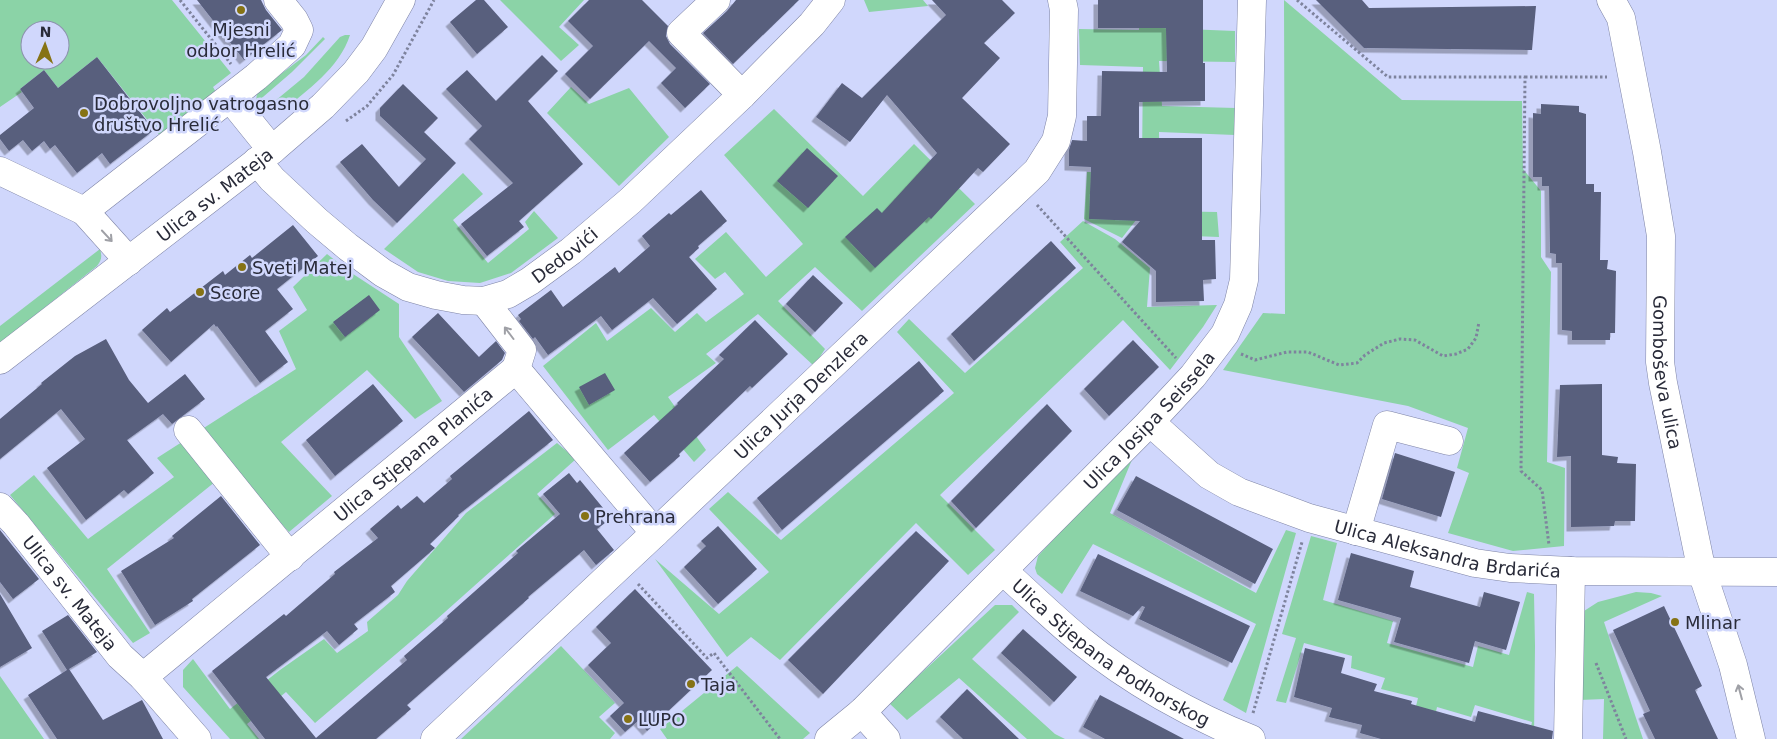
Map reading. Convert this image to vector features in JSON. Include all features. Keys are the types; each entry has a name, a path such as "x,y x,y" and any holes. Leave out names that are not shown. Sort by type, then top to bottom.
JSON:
{"street":[{"path":"84,211 239,91 292,45 299,30 294,20 278,0"},
{"name":"Ulica sv. Mateja","path":"0,360 264,155 329,100 356,72 374,48 400,0"},
{"path":"716,0 681,33 742,95"},
{"name":"Dedovići","path":"239,91 272,179 317,221 383,273 408,287 463,300 484,301 508,294 530,281 571,251 630,201 742,95 812,24 831,0"},
{"name":"Ulica Jurja Denzlera","path":"435,739 1037,171 1056,142 1062,116 1064,10 1062,0"},
{"name":"Ulica Josipa Seissela","path":"829,739 862,712 1150,422 1193,376 1225,334 1238,305 1244,280 1252,0"},
{"name":"Gomboševa ulica","path":"1611,0 1621,18 1655,198 1660,236 1660,362 1702,572 1733,665 1751,739"},
{"path":"0,171 84,211 129,261"},
{"path":"484,301 522,350 516,369 655,533"},
{"name":"Ulica Stjepana Planića","path":"143,677 516,369"},
{"name":"Ulica Aleksandra Brdarića","path":"1150,422 1209,475 1239,492 1309,518 1475,563 1510,568 1571,571 1777,572"},
{"path":"1356,531 1387,425 1449,441"},
{"path":"188,430 290,557"},
{"name":"Ulica sv. Mateja","path":"0,507 16,524 120,656 143,677"},
{"name":"Ulica Stjepana Podhorskog","path":"1003,571 1080,640 1117,667 1168,699 1206,719 1252,727"},
{"path":"1568,739 1571,571"},
{"path":"143,677 197,739"},
{"path":"862,712 886,739"}],"path":[{"path":"180,0 239,91"},
{"path":"1298,0 1388,77 1612,77"},
{"path":"1525,77 1521,471 1542,490 1549,547"},
{"path":"1021,188 1193,376"},
{"path":"1238,351 1255,360 1287,352 1308,352 1340,365 1357,363 1365,355 1384,343 1400,339 1415,340 1442,356 1456,354 1468,349 1476,338 1480,322"},
{"path":"1252,727 1302,539"},
{"path":"621,565 707,658 714,653 780,739"},
{"path":"1594,658 1626,739"}],"green space":[{"path":"0,0 172,0 231,73 213,87 217,94 161,137 97,57 58,88 44,70 20,89 22,92 0,107"},
{"path":"500,0 584,0 559,27 579,45 561,61"},
{"path":"864,0 923,0 928,6 869,12"},
{"path":"1139,0 1161,0 1161,28 1235,31 1235,62 1159,61 1162,106 1236,108 1235,135 1159,132 1160,211 1217,212 1219,237 1167,235 1147,206 1122,238 1084,219 1087,172 1116,172 1142,160 1143,67 1080,65 1079,29 1139,30"},
{"path":"1284,0 1402,100 1522,101 1523,169 1541,191 1541,257 1551,272 1547,462 1565,468 1564,546 1513,551 1448,533 1469,473 1457,468 1468,428 1408,406 1223,370 1263,313 1285,314"},
{"path":"350,35 345,47 330,69 281,112 275,105 275,101 304,77 340,37"},
{"path":"323,37 325,39 292,72 256,103 257,92 306,55"},
{"path":"571,87 589,104 629,88 669,137 619,186 547,113"},
{"path":"774,109 863,196 914,144 975,204 862,311 815,267 778,301 825,349 814,366 758,314 706,354 716,363 668,397 706,450 694,462 654,415 608,450 543,366 596,323 607,341 651,308 675,332 697,313 706,322 744,294 725,272 715,279 695,259 726,232 766,277 803,244 724,155"},
{"path":"463,173 483,194 453,220 488,263 529,229 525,222 534,211 558,238 511,273 480,283 448,281 418,272 384,249"},
{"path":"1083,221 1115,239 1150,268 1147,307 1217,305 1203,327 1170,370 1123,320 940,495 995,550 968,575 916,523 780,660 751,637 727,657 655,559 719,614 769,572 709,509 728,492 781,540 954,393 897,332 909,319 965,373 1083,268 1060,242"},
{"path":"100,249 101,258 97,266 0,343 0,326"},
{"path":"327,254 350,272 399,304 399,337 442,401 415,419 367,370 281,442 332,496 289,532 231,469 107,569 150,633 133,643 10,495 34,475 88,539 174,477 157,458 296,369 279,331 307,310 293,287"},
{"path":"557,443 576,459 537,494 555,514 436,620 315,723 286,692 247,724 259,739 230,739 183,687 183,670 193,659 230,709 324,639 337,653 368,631 367,622 398,595 407,581 466,513"},
{"path":"1136,450 1110,513 1256,593 1286,530 1296,533 1246,713 1223,700 1256,624 1093,544 1062,594 1037,574 1035,568 1038,556"},
{"path":"1311,536 1337,543 1323,600 1393,621 1387,643 1473,667 1478,646 1509,655 1527,592 1534,594 1534,739 1528,739 1532,722 1475,705 1471,717 1437,707 1430,739 1408,739 1418,698 1381,689 1385,678 1351,668 1352,656 1304,643 1286,703 1276,701 1296,638 1282,634"},
{"path":"1636,592 1662,596 1604,622 1643,739 1603,739 1604,699 1580,700 1584,611 1598,602"},
{"path":"995,605 1012,605 1019,612 972,659 1055,734 1065,739 1027,739 959,678 907,720 889,703"},
{"path":"561,646 615,703 599,717 615,733 610,739 461,739"},
{"path":"737,666 810,733 803,739 667,739 660,729"},
{"path":"0,676 44,739 0,739"}],"building":[{"path":"197,0 261,0 266,10 282,30 244,60"},
{"path":"476,0 484,0 508,27 477,54 450,22"},
{"path":"589,0 642,0 668,26 666,36 670,44 710,84 685,108 661,83 676,68 649,41 590,99 565,74 593,46 568,21"},
{"path":"736,0 799,0 733,64 703,33"},
{"path":"932,0 1002,0 1015,13 984,43 1000,58 962,98 1010,144 983,172 978,168 931,219 929,217 875,268 845,237 877,208 882,213 937,153 887,95 850,142 816,117 842,83 862,98 946,15"},
{"path":"1098,0 1203,0 1205,101 1139,102 1139,138 1202,138 1202,240 1215,240 1216,279 1203,280 1204,301 1156,302 1156,271 1122,242 1140,221 1089,219 1091,167 1069,166 1069,150 1072,140 1087,141 1087,116 1101,116 1102,71 1167,72 1166,28 1098,28"},
{"path":"1316,0 1362,0 1369,8 1536,6 1532,50 1364,48"},
{"path":"542,55 558,71 528,101 583,164 519,221 524,227 487,256 461,224 513,183 469,139 482,126 446,89 467,70 496,101"},
{"name":"Dobrovoljno vatrogasno društvo Hrelić","path":"97,57 154,130 110,164 102,153 77,173 55,145 50,149 44,141 32,151 23,140 9,151 0,139 0,135 34,108 20,89 44,70 58,88"},
{"path":"403,84 438,118 424,132 456,163 397,223 373,200 340,162 362,144 399,187 426,159 380,116 380,108"},
{"path":"1541,104 1579,106 1579,112 1586,114 1586,184 1594,184 1594,192 1601,192 1600,260 1608,260 1607,269 1616,271 1615,333 1610,333 1610,340 1572,340 1572,331 1562,330 1562,263 1556,263 1556,254 1550,253 1549,186 1542,186 1542,177 1533,177 1533,113 1541,114"},
{"path":"807,148 838,176 808,208 777,181"},
{"path":"701,190 727,221 698,246 699,248 689,257 717,289 677,324 653,298 612,330 601,316 548,355 535,337 533,339 519,321 521,319 518,315 551,290 563,307 615,267 619,273 650,246 642,236 669,213 671,215"},
{"path":"293,225 318,256 277,289 293,309 265,331 288,362 260,383 214,324 171,362 142,330 167,308 170,312 223,271 225,275 250,255 252,258"},
{"path":"1051,241 1076,268 974,361 951,334"},
{"path":"813,275 843,303 815,332 786,304"},
{"path":"369,295 380,310 345,337 333,322"},
{"path":"438,313 479,357 496,341 505,353 502,360 464,392 412,337"},
{"path":"755,320 788,354 752,388 750,386 679,454 680,456 650,482 624,453 724,359 719,355"},
{"path":"106,339 129,380 148,403 185,374 205,399 172,424 163,414 127,440 154,473 128,494 124,490 86,520 47,468 85,439 61,409 0,459 0,419 75,356"},
{"path":"1133,340 1159,367 1109,416 1084,389"},
{"path":"919,361 944,391 782,530 757,498"},
{"path":"605,373 615,390 589,405 579,387"},
{"path":"373,384 403,421 335,476 306,440"},
{"path":"1602,384 1602,455 1618,457 1617,463 1636,464 1635,521 1615,521 1614,526 1571,527 1571,456 1557,457 1560,385"},
{"path":"1047,404 1072,431 976,528 951,501"},
{"path":"529,411 553,440 458,515 430,544 435,548 391,586 395,592 354,624 358,629 339,645 327,631 266,677 316,738 407,660 404,656 518,553 516,551 560,514 543,494 569,473 577,483 580,480 608,514 601,519 605,523 597,529 614,550 596,565 584,550 528,597 407,705 411,709 376,739 265,739 212,671 284,614 286,616 335,574 334,572 378,538 370,529 398,505 401,509 417,496 424,503 452,479 450,476"},
{"path":"1395,453 1455,472 1441,517 1382,499"},
{"path":"1136,476 1273,549 1255,584 1117,510"},
{"path":"221,496 260,545 192,599 193,601 155,625 121,571 174,538 172,536"},
{"path":"718,526 757,569 718,604 684,567 706,546 701,541"},
{"path":"0,530 39,579 13,599 0,582"},
{"path":"916,531 949,561 823,694 788,660"},
{"path":"1351,553 1414,571 1410,587 1480,607 1484,592 1520,602 1506,650 1475,641 1469,663 1394,642 1401,618 1338,600"},
{"path":"1098,554 1250,626 1232,663 1139,619 1145,607 1142,606 1133,616 1080,591"},
{"path":"635,589 712,670 647,731 638,721 625,732 610,716 624,703 588,665 611,643 596,627"},
{"path":"0,594 32,648 0,667"},
{"path":"1664,606 1702,686 1695,690 1718,739 1655,739 1643,714 1650,711 1613,630"},
{"path":"68,615 97,652 69,669 103,720 142,700 163,739 57,739 28,695 67,670 42,631"},
{"path":"1023,629 1077,677 1054,702 1001,653"},
{"path":"1305,648 1345,658 1341,673 1377,684 1374,691 1412,701 1411,704 1475,722 1478,711 1553,731 1552,739 1381,739 1360,733 1362,725 1329,717 1332,708 1294,697"},
{"path":"967,689 1019,739 963,739 940,717"},
{"path":"1100,695 1184,739 1105,739 1083,727"}],"place":[{"name":"Mjesni odbor Hrelić","path":"241,10"},
{"name":"Dobrovoljno vatrogasno društvo Hrelić","path":"84,113"},
{"name":"Sveti Matej","path":"242,267"},
{"name":"Score","path":"200,292"},
{"name":"Prehrana","path":"585,516"},
{"name":"Mlinar","path":"1675,622"},
{"name":"Taja","path":"691,684"},
{"name":"LUPO","path":"628,719"}]}
